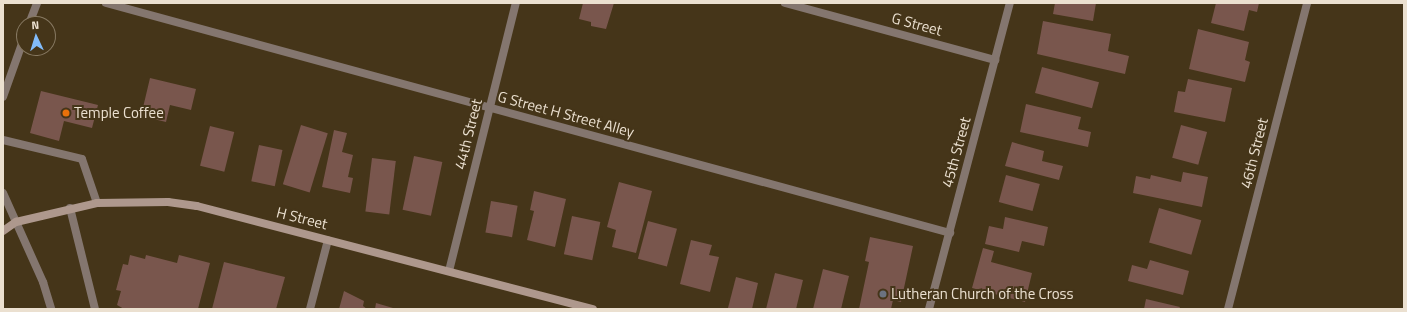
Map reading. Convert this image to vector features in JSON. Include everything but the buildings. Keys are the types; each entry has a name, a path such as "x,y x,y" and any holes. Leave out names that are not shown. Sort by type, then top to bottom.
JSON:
{"main road":[{"name":"H Street","path":"3,231 16,222 70,208 97,203 168,202 198,206 593,309"}],"street":[{"path":"32,16 37,3"},
{"name":"G Street H Street Alley","path":"106,3 950,233"},
{"name":"44th Street","path":"449,271 488,108 516,3"},
{"name":"G Street","path":"786,3 995,60"},
{"name":"45th Street","path":"930,309 1010,3"},
{"name":"46th Street","path":"1228,309 1306,3"},
{"path":"3,97 18,56"},
{"path":"3,140 82,158 97,203"},
{"path":"3,193 43,282 51,309"},
{"path":"70,208 95,309"},
{"path":"310,309 328,240"}],"place":[{"name":"Temple Coffee","path":"66,113"},
{"name":"Lutheran Church of the Cross","path":"883,294"}]}
